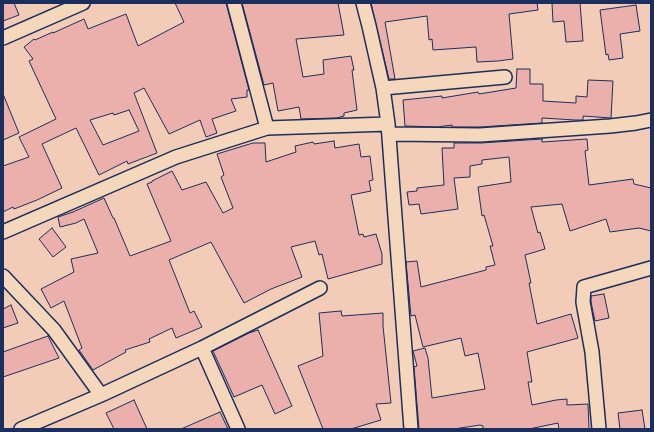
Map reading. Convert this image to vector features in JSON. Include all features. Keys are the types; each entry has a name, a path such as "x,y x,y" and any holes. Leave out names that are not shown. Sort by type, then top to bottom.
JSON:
{"street":[{"path":"3,38 83,3"},
{"path":"234,3 267,128"},
{"path":"363,3 383,88 389,129 411,429"},
{"path":"383,88 505,77"},
{"path":"3,232 176,157 267,128 389,129 480,135 610,126 651,120"},
{"path":"599,429 592,352 583,302 584,287 651,268"},
{"path":"3,276 54,330 101,396"},
{"path":"22,429 101,396 202,348 320,288"},
{"path":"202,348 238,429"}],"building":[{"path":"3,3 14,3 19,15 3,21"},
{"path":"175,3 226,3 249,90 247,90 247,97 231,99 236,111 212,119 217,133 206,137 200,120 169,134 144,88 134,93 157,153 128,164 127,161 99,175 76,128 42,144 62,188 37,200 14,209 13,207 3,212 3,166 29,157 19,137 56,119 29,61 33,59 24,47 34,39 35,40 53,33 84,19 88,29 126,14 138,46 184,22","holes":["129,110 139,131 103,145 90,120"]},
{"path":"242,3 338,3 344,35 296,39 303,77 324,74 323,60 351,56 354,70 352,70 357,110 344,113 344,116 337,118 301,119 299,107 278,111 273,83 264,85"},
{"path":"371,3 537,3 538,10 509,14 513,59 498,61 477,62 476,47 433,50 432,39 429,40 427,16 385,22 395,79 389,79"},
{"path":"552,3 580,3 583,41 566,42 564,21 553,22"},
{"path":"636,5 640,31 620,34 623,58 609,60 608,54 606,55 600,10"},
{"path":"517,69 530,69 530,84 543,84 543,101 576,103 576,96 587,97 588,80 613,81 611,118 583,116 583,120 575,120 542,118 542,123 480,127 452,127 452,125 437,127 405,126 403,100 442,96 442,98 516,88"},
{"path":"3,94 19,133 3,140"},
{"path":"542,139 542,142 587,139 588,150 585,151 589,185 633,179 634,184 651,188 651,231 639,228 610,232 606,219 570,231 562,204 531,207 538,233 540,232 545,249 525,255 537,324 571,314 578,338 527,352 532,382 528,382 532,405 567,399 567,405 588,404 589,429 559,429 558,423 529,429 483,429 483,426 480,425 454,429 419,429 414,367 417,366 413,351 425,348 428,358 432,398 485,389 478,353 465,356 461,338 423,347 415,315 411,316 406,262 417,261 421,287 486,270 486,267 495,265 490,246 493,246 484,215 482,216 478,187 511,182 509,157 482,160 482,164 470,166 470,177 454,178 458,209 421,214 419,204 409,205 407,192 417,191 417,188 444,185 442,148 454,148 454,143 481,143"},
{"path":"334,141 335,148 359,144 361,157 370,156 373,180 369,181 371,191 351,195 359,235 363,234 364,237 376,234 382,254 382,264 328,279 322,254 319,255 315,241 291,247 302,277 271,289 244,303 211,242 169,260 190,313 194,311 202,327 176,338 172,328 149,339 150,342 125,350 126,352 93,370 79,350 82,348 64,301 51,308 41,289 74,272 71,259 98,253 84,219 76,223 60,227 58,217 104,198 130,256 171,241 147,184 152,181 172,171 182,190 206,182 223,213 233,208 221,177 224,175 217,154 253,143 265,143 266,162 296,152 295,146 313,142 314,144"},
{"path":"52,228 66,247 53,257 39,239"},
{"path":"604,294 609,318 595,321 591,296"},
{"path":"11,305 18,323 3,328 3,309"},
{"path":"341,311 342,316 383,313 391,403 376,404 381,420 351,429 323,429 298,366 323,356 319,313"},
{"path":"258,330 292,406 275,414 262,385 234,397 213,351"},
{"path":"48,336 59,358 3,377 3,352"},
{"path":"134,400 147,429 114,429 106,413"},
{"path":"642,410 645,429 620,429 618,413"},
{"path":"220,412 228,429 181,429"}]}
